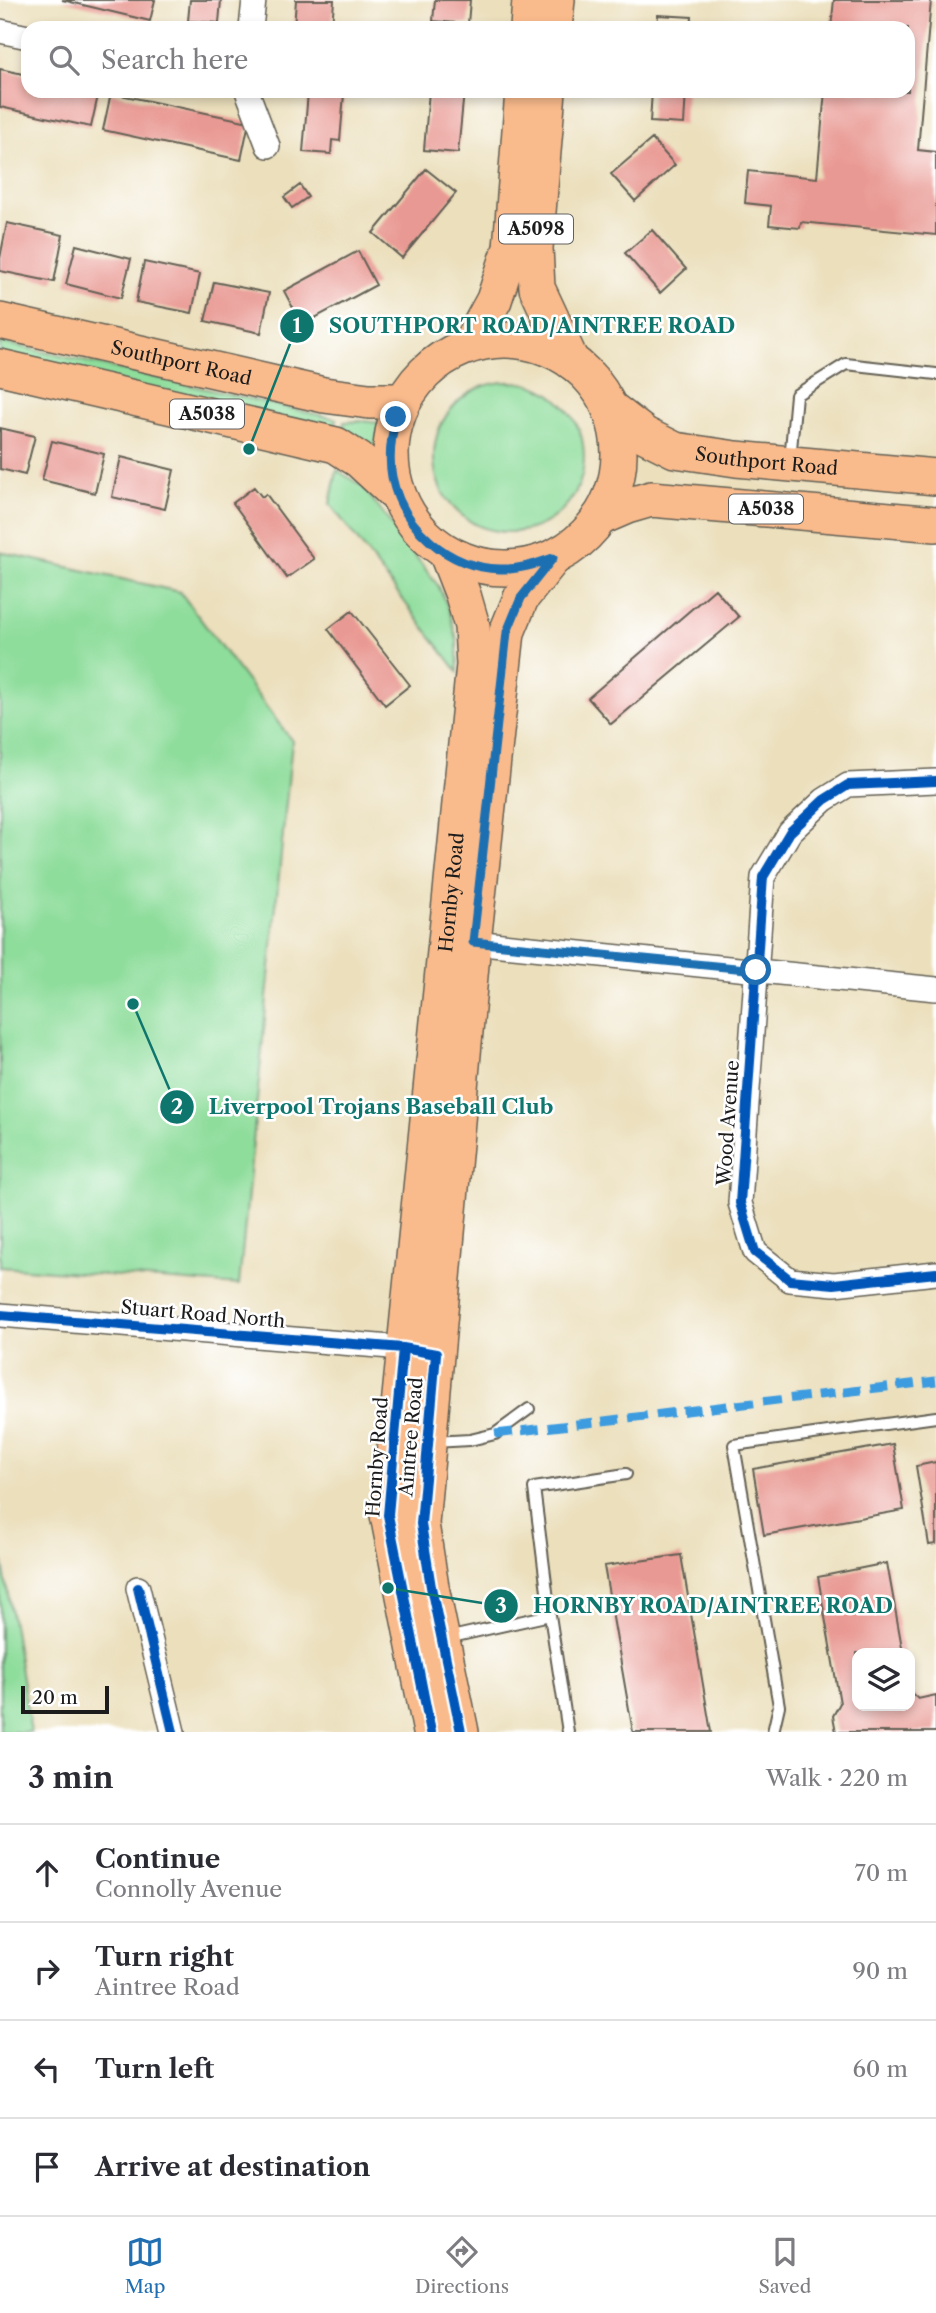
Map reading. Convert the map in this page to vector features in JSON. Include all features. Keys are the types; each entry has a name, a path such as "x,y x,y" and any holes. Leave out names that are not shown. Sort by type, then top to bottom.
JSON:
{"main road":[{"path":"528,21 530,0"},
{"path":"555,21 557,0"},
{"name":"A5098","path":"470,344 494,300 511,247 522,98"},
{"name":"A5098","path":"547,98 535,248 537,288 571,360"},
{"name":"Southport Road","path":"0,321 324,396 369,401 403,401"},
{"name":"A5038","path":"497,339 522,341 551,349 571,360 594,383 610,408 617,430 620,458 614,488 599,518 574,546 553,558 528,567 499,569 474,565 447,554 412,523 398,496 392,475 390,443 403,401 427,369 470,344 497,339"},
{"name":"A5038","path":"0,367 336,445 359,460 398,496"},
{"name":"Southport Road","path":"610,408 645,435 676,450 790,464 936,477"},
{"name":"A5038","path":"599,518 651,499 936,524"},
{"name":"Hornby Road","path":"447,554 472,626 474,665 388,1515 428,1642 461,1732"},
{"name":"Aintree Road","path":"421,1524 473,942 507,632 521,598 553,558"},
{"name":"Hornby Road","path":"421,1524 431,1732"}],"street":[{"path":"252,21 254,0"},
{"path":"0,31 21,36"},
{"path":"250,98 268,146"},
{"name":"Wood Avenue","path":"936,781 848,785 824,800 790,832 763,877 740,1203 755,1252 790,1280 834,1284 936,1273"},
{"path":"473,942 936,989"},
{"name":"Stuart Road North","path":"0,1314 403,1348"},
{"path":"138,1588 173,1732"}],"lane":[{"path":"790,464 796,395 846,364 936,374"},
{"path":"428,1442 470,1440 495,1434 529,1409"},
{"path":"773,1732 779,1706 734,1445 936,1417"},
{"path":"568,1732 534,1488 626,1474"},
{"path":"428,1642 550,1615"}],"green space":[{"path":"0,342 337,419 334,432 0,355"},
{"path":"509,382 538,388 562,404 578,428 584,457 578,486 562,510 538,526 509,532 480,526 456,510 440,486 434,457 440,428 456,404 480,388"},
{"path":"344,422 379,423 375,447 370,449 342,436"},
{"path":"337,470 363,487 439,587 457,640 458,672 330,504"},
{"path":"0,552 180,592 292,741 239,1285 0,1267"},
{"path":"0,1546 31,1732 0,1732"}],"building":[{"path":"62,0 155,0 150,21"},
{"path":"190,0 221,0 219,21 188,21"},
{"path":"296,0 334,0 332,21 294,21"},
{"path":"435,0 470,0 468,21 433,21"},
{"path":"834,0 931,0 918,150 936,152 936,235 801,222 800,228 769,225 771,206 745,203 748,171 817,178 824,98 915,98 915,21 832,21"},
{"path":"658,15 692,17 692,21 658,21"},
{"path":"0,69 21,74 21,98 97,98 91,127 0,107"},
{"path":"110,98 135,98 249,122 241,160 103,130"},
{"path":"308,98 344,98 340,141 332,140 331,154 303,152"},
{"path":"428,98 463,98 458,153 424,150"},
{"path":"652,98 686,98 684,124 650,122"},
{"path":"652,139 675,165 635,201 611,174"},
{"path":"426,169 456,193 402,258 373,233"},
{"path":"300,185 308,197 292,208 284,197"},
{"path":"7,223 63,235 54,282 0,271"},
{"path":"652,230 686,269 660,293 625,253"},
{"path":"76,245 131,259 121,298 66,284"},
{"path":"358,251 376,285 302,325 284,291"},
{"path":"144,262 200,274 192,313 136,302"},
{"path":"214,282 269,293 261,333 205,321"},
{"path":"0,428 35,436 25,475 0,469"},
{"path":"52,441 104,454 95,493 42,480"},
{"path":"121,457 174,470 165,509 112,497"},
{"path":"254,487 262,497 266,494 314,559 287,578 233,503"},
{"path":"715,589 739,617 611,724 588,698"},
{"path":"352,611 410,685 385,705 328,629"},
{"path":"893,1444 904,1510 764,1535 753,1469"},
{"path":"936,1462 936,1544 929,1545 916,1466"},
{"path":"681,1555 711,1732 633,1732 604,1566"},
{"path":"887,1563 902,1648 852,1648 852,1711 915,1711 915,1696 918,1699 936,1695 936,1732 836,1732 833,1716 840,1703 818,1577"}],"marked path":[{"path":"495,1434 936,1381"}],"cycle path":[{"path":"936,781 848,785 824,800 790,832 763,877 740,1203 755,1252 790,1280 834,1284 936,1273"},
{"path":"0,1315 403,1348 436,1354 421,1524 461,1732"},
{"path":"403,1348 388,1515 431,1732"},
{"path":"138,1588 173,1732"}],"place":[{"name":"SOUTHPORT ROAD/AINTREE ROAD","path":"249,449"},
{"name":"Liverpool Trojans Baseball Club","path":"133,1004"},
{"name":"HORNBY ROAD/AINTREE ROAD","path":"388,1588"}],"route":[{"path":"396,417 390,443 392,475 398,496 412,523 427,539 447,554 474,565 499,569 528,567 553,558 521,598 507,632 473,942 756,970"}]}
